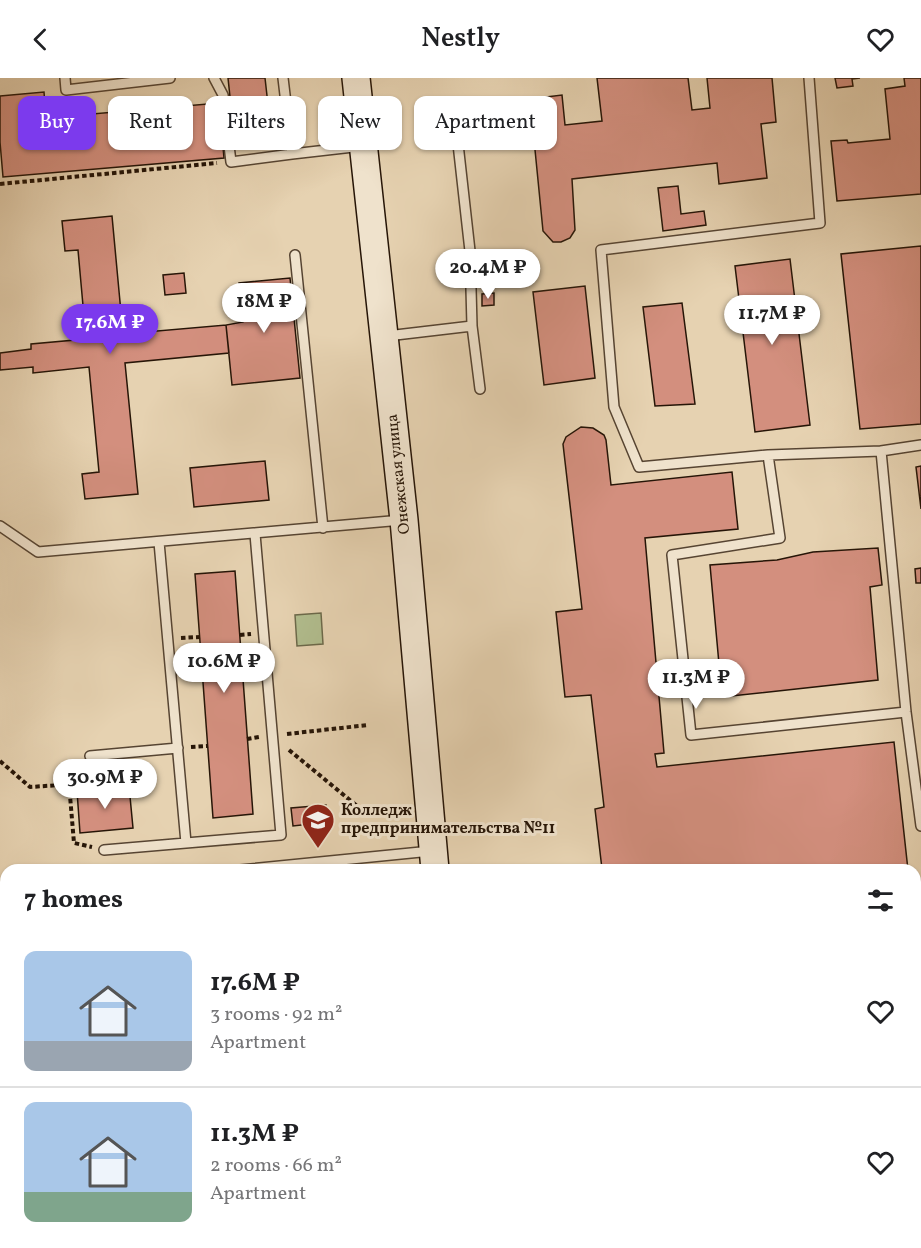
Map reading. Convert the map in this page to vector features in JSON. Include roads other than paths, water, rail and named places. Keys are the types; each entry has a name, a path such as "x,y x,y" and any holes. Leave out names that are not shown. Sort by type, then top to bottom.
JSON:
{"main road":[{"name":"Онежская улица","path":"356,78 358,96"},
{"name":"Онежская улица","path":"364,150 404,520 434,860"}],"lane":[{"path":"65,78 66,90 170,78"},
{"path":"214,78 223,95 231,162 328,150"},
{"path":"283,78 292,154"},
{"path":"809,78 820,223 601,250 614,407 639,467 768,455 881,451 921,445"},
{"path":"459,150 470,251 472,326 480,389"},
{"path":"294,255 323,528"},
{"path":"384,336 472,326"},
{"path":"881,451 906,712 921,826"},
{"path":"768,455 780,538 672,555 691,735 906,712"},
{"path":"0,526 38,552 404,520"},
{"path":"104,850 281,835 255,534"},
{"path":"159,542 186,843"},
{"path":"90,756 178,748"},
{"path":"299,864 348,859 434,860"},
{"path":"348,859 348,864"}],"place":[{"name":"Колледж предпринимательства №11","path":"318,849"}]}
